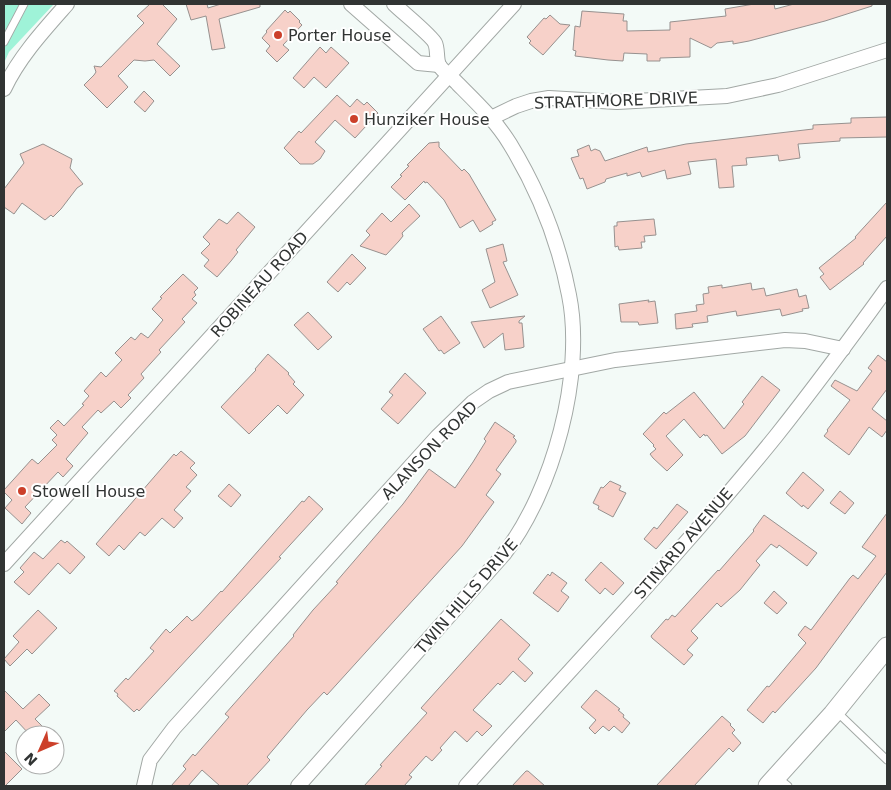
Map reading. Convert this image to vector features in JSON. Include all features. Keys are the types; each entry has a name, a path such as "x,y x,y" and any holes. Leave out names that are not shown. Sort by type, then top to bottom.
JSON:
{"main road":[{"path":"777,783 887,647"}],"street":[{"path":"4,89 38,38 67,4"},
{"path":"350,4 418,63 439,65"},
{"path":"394,4 435,42 439,65 450,76"},
{"name":"ROBINEAU ROAD","path":"4,564 514,4"},
{"name":"STRATHMORE DRIVE","path":"491,118 524,103 549,98 617,102 727,96 778,85 887,50"},
{"name":"TWIN HILLS DRIVE","path":"298,786 518,536 541,489 560,438 572,370 572,340 569,297 555,242 535,192 510,144 491,118 450,76"},
{"name":"STINARD AVENUE","path":"466,786 662,568 775,437 887,288"},
{"name":"ALANSON ROAD","path":"144,786 150,760 174,728 437,437 473,402 489,391 508,382 615,360 785,340 804,341 843,349"}],"lane":[{"path":"4,42 24,4"},
{"path":"836,711 887,760"}],"green space":[{"path":"4,4 54,4 9,52 4,63"}],"building":[{"path":"150,4 162,4 177,19 157,44 180,66 170,76 154,60 134,60 118,76 128,87 107,108 84,85 96,72 94,66 101,67 144,23 137,16"},
{"path":"186,4 207,4 208,8 221,4 260,4 260,7 219,19 225,48 212,50 206,16 191,20"},
{"path":"754,4 774,4 775,9 794,4 872,4 872,6 825,21 749,41 733,44 733,41 717,43 711,48 690,38 690,57 660,58 660,61 647,61 647,54 624,53 623,61 575,56 576,51 573,50 575,26 580,27 582,11 624,14 623,21 627,21 627,31 670,30 670,22 726,16 725,9"},
{"name":"Porter House","path":"285,10 288,13 290,11 302,25 283,45 289,50 277,62 266,51 270,46 262,38"},
{"path":"550,15 560,24 570,25 543,55 529,43 531,41 527,37 544,18 546,19"},
{"path":"320,47 326,53 331,47 349,63 326,88 314,77 304,88 293,78"},
{"path":"144,91 154,101 145,112 134,102"},
{"path":"337,95 350,107 357,99 364,105 367,102 378,113 355,138 335,120 315,142 325,151 320,159 313,164 300,164 284,148"},
{"path":"887,117 887,137 840,138 840,141 798,144 800,158 779,161 778,155 746,158 747,165 732,166 734,187 719,188 716,159 688,162 691,174 667,179 665,170 642,177 640,172 627,176 627,173 606,179 605,182 587,189 583,178 580,179 571,158 579,156 577,150 589,145 591,151 595,149 600,151 605,161 647,147 648,152 686,144 813,129 813,125 851,123 851,118"},
{"path":"439,142 439,147 462,171 464,169 469,174 496,220 480,232 473,220 460,228 444,200 427,182 425,183 424,181 405,200 391,187 402,176 400,175 409,166 407,165 429,143"},
{"path":"43,144 72,159 70,168 83,184 77,188 53,217 51,215 45,220 22,203 14,214 4,207 4,189 24,163 20,154"},
{"path":"887,202 887,236 864,264 830,290 820,277 824,274 819,268 856,238"},
{"path":"409,204 420,216 402,233 403,236 386,255 360,246 370,235 366,231 382,213 391,222"},
{"path":"238,212 255,227 236,250 238,252 217,277 204,266 209,260 201,253 210,244 203,237 219,219 227,224"},
{"path":"654,219 656,235 644,236 645,242 641,242 642,248 619,250 618,246 615,247 614,226 617,226 617,222"},
{"path":"503,244 507,261 503,262 518,295 490,308 482,290 495,282 486,249"},
{"path":"352,254 366,268 350,285 347,282 338,292 327,282"},
{"path":"183,274 198,288 194,292 196,295 192,299 197,303 182,319 185,322 159,350 161,352 141,374 144,378 128,395 131,398 121,408 114,401 101,413 98,410 82,427 88,433 66,459 73,466 63,477 58,472 25,507 31,513 22,524 5,508 12,500 4,490 32,459 38,464 57,445 52,440 57,435 50,428 58,420 64,426 84,405 82,404 89,396 84,391 101,372 106,377 122,360 115,353 131,337 135,340 141,333 148,338 163,320 152,309 162,298 160,297"},
{"path":"751,283 752,290 764,288 766,296 797,289 799,297 806,295 809,308 782,316 780,309 737,316 736,311 707,316 708,322 692,324 693,327 676,329 675,314 697,311 696,305 704,304 703,294 709,293 708,287 722,285 722,288"},
{"path":"649,300 648,302 655,301 658,323 639,325 638,322 621,322 619,304"},
{"path":"308,312 332,337 318,350 294,325"},
{"path":"441,316 460,343 444,354 441,350 439,351 423,329"},
{"path":"525,316 519,321 519,323 522,323 524,347 505,350 503,333 484,348 471,322"},
{"path":"268,354 289,373 295,382 293,384 304,395 287,414 278,405 249,434 221,407 256,370"},
{"path":"878,355 887,362 887,389 872,409 887,421 887,430 882,437 869,427 849,455 824,436 850,400 831,386 835,380 857,391 872,371 868,368"},
{"path":"405,373 426,393 398,424 381,409 393,395 389,392"},
{"path":"762,376 780,390 745,436 722,454 707,435 705,436 704,434 700,438 684,419 666,436 683,455 667,471 650,454 656,449 643,434 664,412 666,414 694,392 724,429 744,404 742,402"},
{"path":"495,422 515,436 513,437 516,442 496,470 501,474 486,495 494,502 462,546 327,695 324,692 307,710 267,757 270,760 246,786 220,786 202,770 188,786 171,786 186,769 183,766 193,754 195,756 229,717 225,714 294,636 313,610 338,583 336,582 403,504 429,469 455,488 486,441 484,439"},
{"path":"181,451 195,463 190,468 197,475 186,487 191,491 174,510 183,518 174,528 162,518 145,536 140,532 124,550 119,545 109,556 96,544 174,454 176,456"},
{"path":"803,472 824,490 808,509 803,505 802,507 786,493"},
{"path":"610,481 621,486 619,490 626,493 613,517 598,509 599,506 593,503 601,487 603,488"},
{"path":"229,484 241,495 231,507 218,496"},
{"path":"840,491 854,503 845,514 830,503"},
{"path":"309,496 323,509 279,557 281,558 139,711 137,709 134,712 114,691 126,678 128,680 154,651 150,648 166,629 170,633 187,616 192,621 198,616 222,592 302,501 304,502"},
{"path":"677,504 688,512 656,549 644,539 654,527 657,529"},
{"path":"887,513 887,572 816,668 775,713 773,711 763,723 747,710 806,643 798,635 805,626 811,630 850,578 853,575 858,579 876,556 862,547"},
{"path":"764,515 817,553 807,566 779,545 777,548 771,544 756,561 760,565 740,590 721,607 717,603 691,631 698,638 687,650 693,655 684,665 651,636 666,619 668,620 672,615 675,617 719,571 754,531"},
{"path":"61,540 65,543 67,541 85,557 70,574 58,563 29,595 14,582 24,572 20,568 34,552 43,559"},
{"path":"601,562 624,583 613,595 605,588 600,594 585,580"},
{"path":"552,572 567,583 561,591 569,597 558,612 533,593 548,574 550,576"},
{"path":"774,591 787,603 777,614 764,603"},
{"path":"38,610 57,628 32,654 27,649 10,666 4,659 19,642 13,636"},
{"path":"501,619 530,645 518,659 533,673 525,682 513,671 500,685 498,683 473,710 492,726 482,736 477,731 467,742 455,731 440,748 442,750 432,761 426,756 409,775 412,777 404,786 364,786 382,766 380,765 427,713 421,708"},
{"path":"4,690 23,709 39,694 50,705 35,719 41,725 21,725 16,720 4,732"},
{"path":"596,690 620,709 618,710 630,723 622,733 614,726 609,731 603,726 595,734 589,728 596,720 581,707"},
{"path":"722,716 731,724 735,730 732,733 741,743 733,752 729,748 694,786 656,786"},
{"path":"4,751 15,762 16,775 4,786"},
{"path":"528,771 545,786 512,786"}],"place":[{"name":"Porter House","path":"278,35"},
{"name":"Hunziker House","path":"354,119"},
{"name":"Stowell House","path":"22,491"}]}
